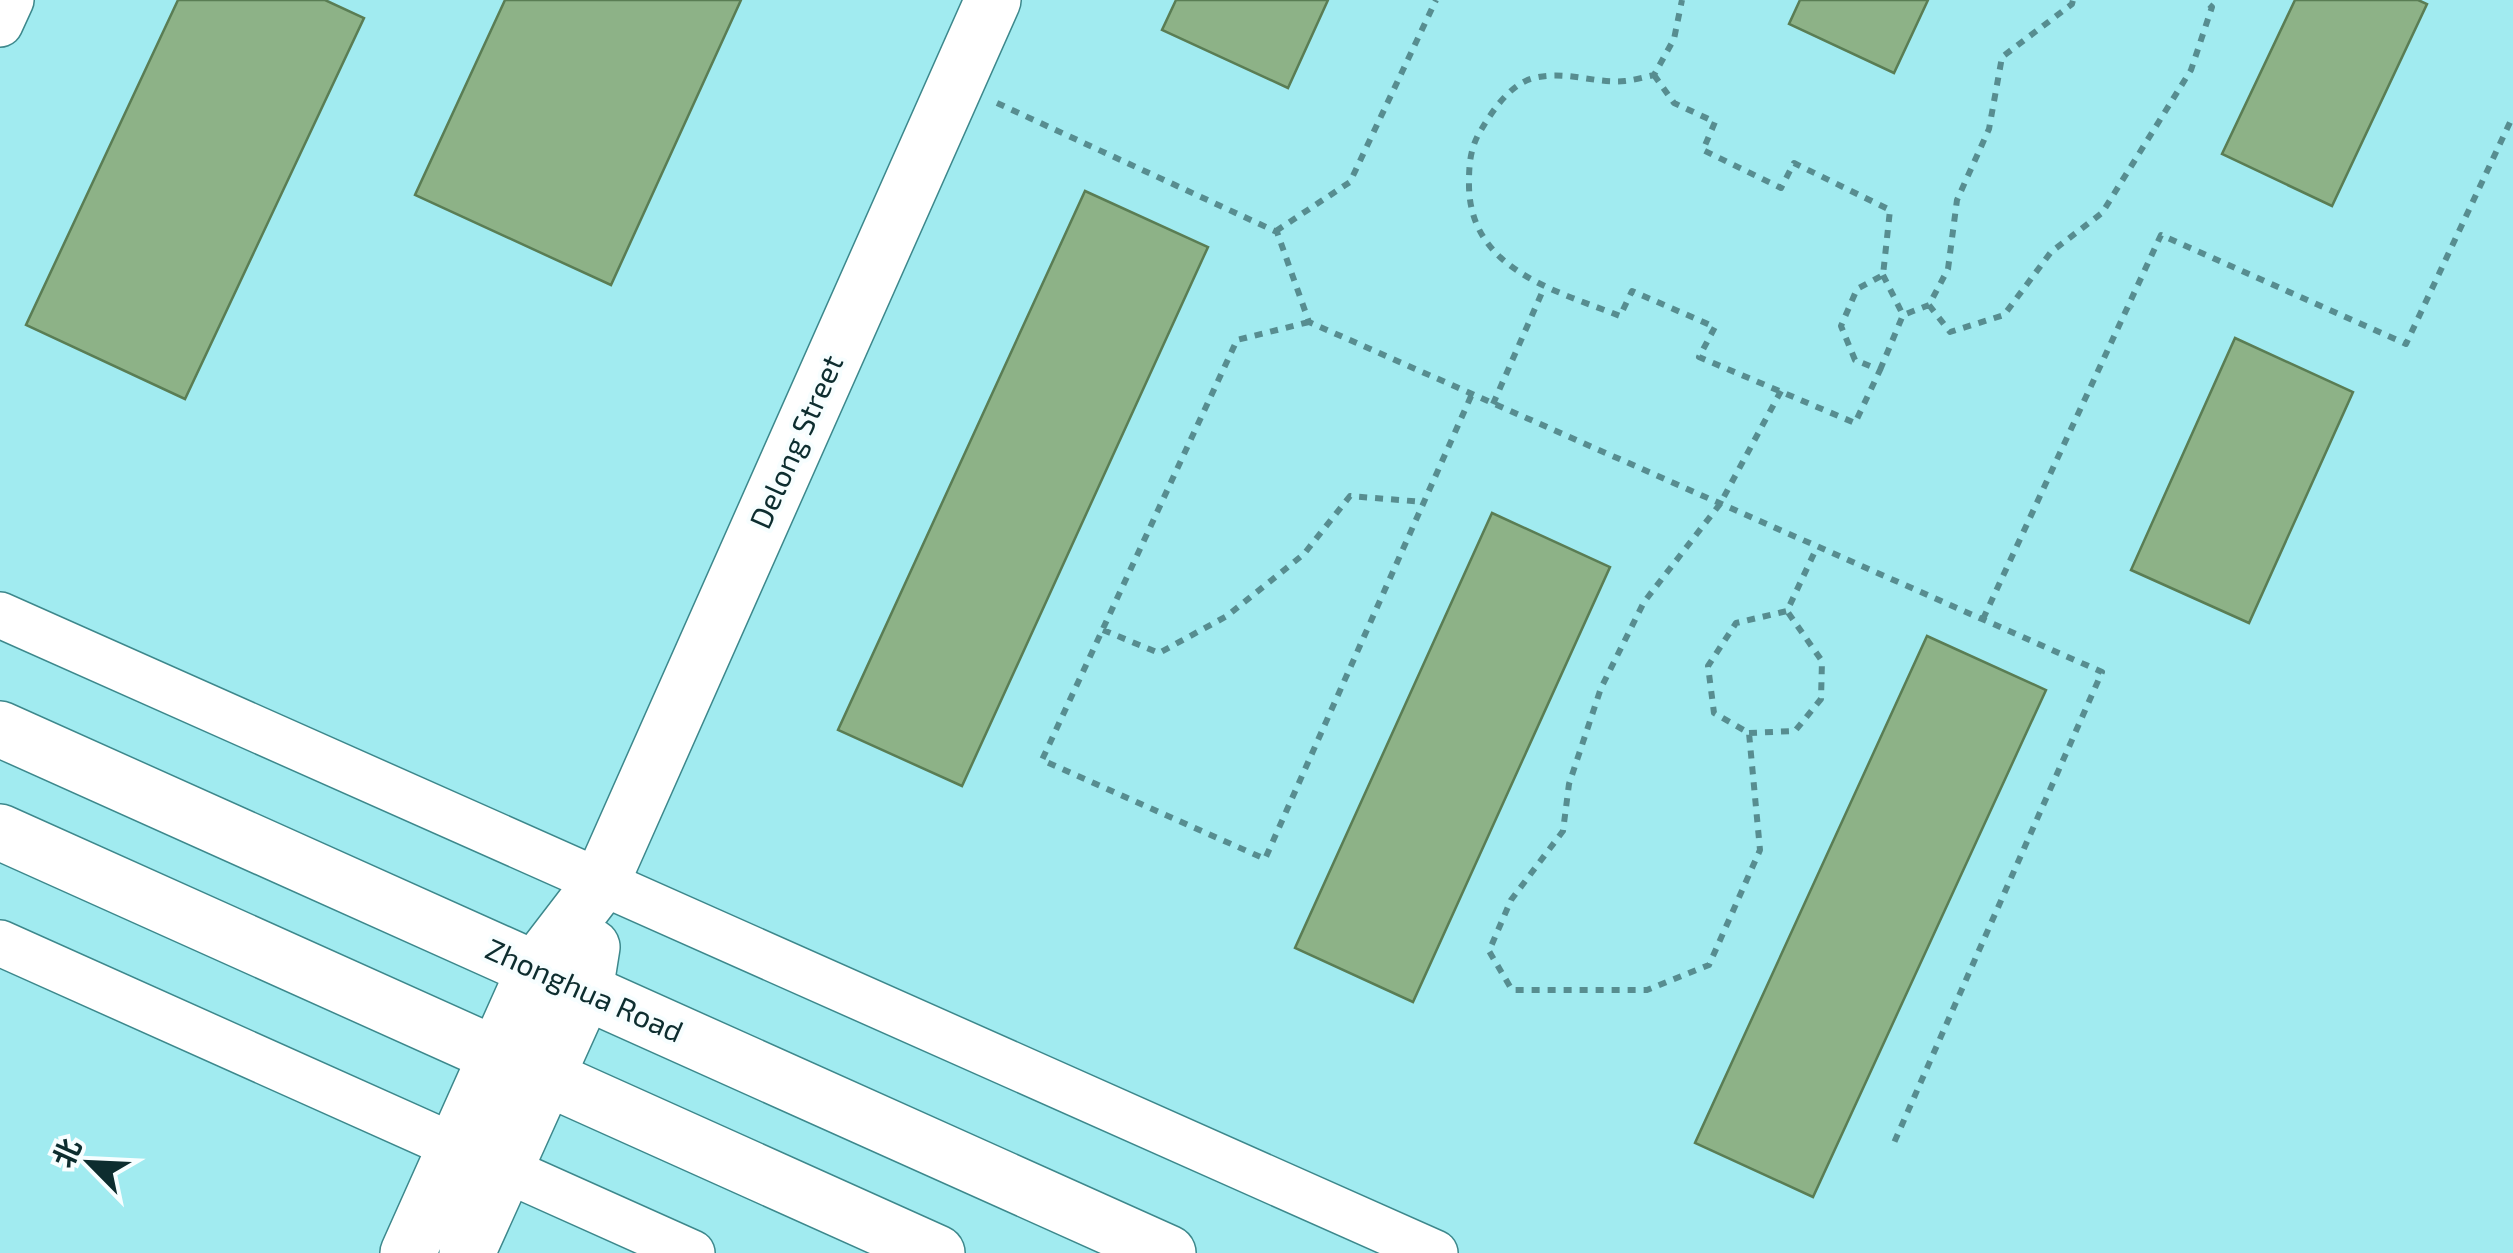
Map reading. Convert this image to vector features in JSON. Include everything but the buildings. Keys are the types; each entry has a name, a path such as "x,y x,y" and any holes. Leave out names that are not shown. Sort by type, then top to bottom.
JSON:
{"main road":[{"name":"Delong Street","path":"408,1253 536,969 602,883 992,0"},
{"name":"Zhonghua Road","path":"0,729 1168,1253"},
{"path":"0,832 937,1253"},
{"name":"Delong Street","path":"467,1253 585,991 602,883"}],"street":[{"path":"0,24 11,0"},
{"path":"0,615 1435,1253"},
{"path":"0,942 692,1253"}],"path":[{"path":"1274,231 1350,182 1436,0"},
{"path":"1682,0 1674,39 1654,75 1622,82 1574,74 1531,78 1498,102 1478,135 1469,160 1472,217 1508,266 1544,288 1620,316 1632,290 1715,327 1699,356 1854,422 1903,315 1929,304 1948,269 1957,200 1989,128 2002,57 2072,4 2072,0"},
{"path":"1929,304 1950,332 2004,315 2051,252 2102,213 2191,70 2212,7 2204,0"},
{"path":"1654,75 1674,102 1715,122 1703,150 1782,188 1794,163 1890,210 1883,275 1903,315"},
{"path":"955,83 1274,231 1308,322"},
{"path":"1982,619 2161,235 2406,344 2513,116"},
{"path":"1880,370 1855,360 1841,326 1857,289 1883,275"},
{"path":"1493,404 1544,288"},
{"path":"1472,394 1265,859 1042,760 1237,340 1308,322 1472,394 1493,404 2102,672 1892,1145"},
{"path":"1750,734 1760,850 1709,965 1647,990 1512,990 1489,952 1511,900 1563,830 1568,784 1600,688 1644,602 1720,504 1781,391"},
{"path":"1103,630 1159,653 1227,616 1304,554 1350,496 1424,502"},
{"path":"1788,611 1818,547"},
{"path":"1788,611 1822,661 1821,698 1796,732 1750,734 1714,713 1708,666 1736,623 1788,611"}]}
